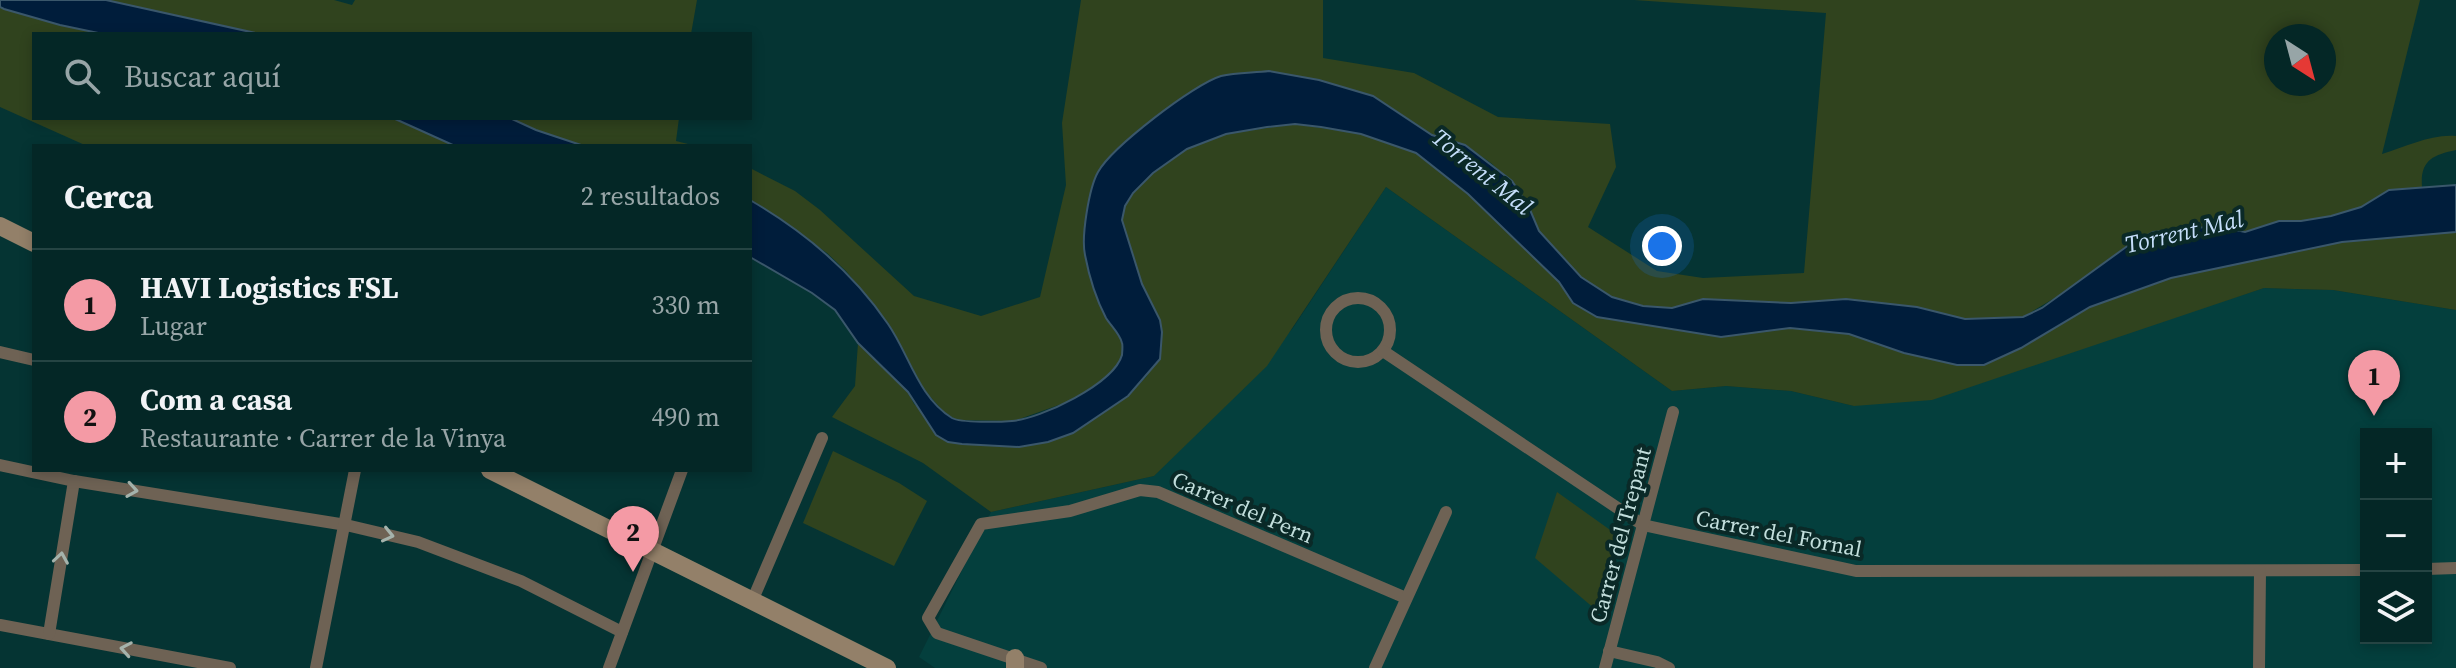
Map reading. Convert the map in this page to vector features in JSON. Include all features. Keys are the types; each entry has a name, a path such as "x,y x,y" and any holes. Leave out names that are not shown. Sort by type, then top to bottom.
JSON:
{"street":[{"path":"0,226 32,242"},
{"path":"1352,299 1367,300 1381,308 1390,329 1383,351 1371,360 1356,362 1336,353 1326,333 1333,311 1352,299"},
{"name":"Carrer del Fornal","path":"1383,351 1643,525 1856,571 2360,570"},
{"path":"0,352 32,360"},
{"name":"Carrer del Trepant","path":"1605,668 1673,412"},
{"path":"753,599 822,438"},
{"path":"0,465 32,472"},
{"path":"32,472 346,525 418,542 521,581 622,632"},
{"path":"316,668 355,472"},
{"path":"494,472 887,668"},
{"path":"609,668 681,472"},
{"path":"49,634 74,481"},
{"name":"Carrer del Pern","path":"1015,663 937,633 928,618 981,524 1070,511 1140,490 1158,492 1406,598"},
{"path":"1375,668 1446,512"},
{"path":"2432,569 2456,568"},
{"path":"2259,668 2260,571"},
{"path":"0,625 230,668"},
{"path":"1609,651 1657,662 1669,668"},
{"path":"1015,663 1041,668"}],"shaded area":[{"path":"106,0 334,0 352,5 355,0 697,0 691,32 251,32"},
{"path":"1081,0 1323,0 1323,58 1414,73 1498,117 1610,124 1616,167 1588,227 1657,271 1703,278 1804,273 1826,13 1634,0 2420,0 2382,154 2427,139 2456,136 2456,150 2434,157 2426,165 2422,187 2389,190 2361,207 2331,216 2279,221 2245,232 2216,226 2078,284 2023,317 1965,319 1917,307 1846,299 1791,303 1703,299 1672,308 1642,306 1612,297 1581,277 1539,231 1528,205 1512,182 1491,163 1465,145 1432,135 1373,96 1174,103 1139,129 1098,172 1107,319 1122,341 1123,354 1114,372 1070,401 1014,421 956,420 943,411 925,391 890,326 846,271 827,253 752,201 752,169 795,191 820,210 914,296 981,316 1040,297 1066,185 1062,123"},
{"path":"0,7 93,32 32,32 32,120 397,120 448,143 83,144 0,107"},
{"path":"514,120 679,120 676,141 688,144 578,144"},
{"path":"1295,124 1361,134 1416,153 1468,194 1559,282 1573,303 1597,317 1721,337 1790,328 1849,334 1904,353 1957,365 1984,365 2021,348 2090,307 2171,278 2342,242 2456,232 2456,310 2333,290 2264,288 1932,400 1854,406 1791,391 1726,386 1672,391 1386,187 1267,366 1154,476 991,512 923,463 832,417 855,386 858,343 908,392 914,404 962,444 1019,447 1048,442 1073,433 1128,396 1147,376 1160,320 1142,284 1122,220 1125,206 1133,193 1153,173 1187,149 1226,134"},
{"path":"1386,187 1672,391 1726,386 1791,391 1854,406 2171,318 2264,288 2333,290 2456,310 2456,668 935,668 919,657 991,512 1154,476 1293,328"},
{"path":"833,451 899,483 927,501 894,566 803,523"},
{"path":"1557,492 1620,537 1602,615 1535,558"}],"water":[{"path":"0,0 106,0 251,32 93,32 0,7"},
{"name":"Torrent Mal","path":"1269,71 1319,80 1373,96 1432,135 1465,145 1512,181 1528,205 1539,231 1581,277 1612,297 1643,306 1672,308 1703,299 1791,303 1846,299 1917,307 1965,319 2023,317 2042,308 2126,247 2153,232 2216,226 2245,232 2279,221 2331,216 2361,207 2389,190 2456,185 2456,232 2342,242 2171,278 2090,307 2021,348 1984,365 1957,365 1904,353 1849,334 1790,328 1721,337 1597,317 1573,303 1559,282 1468,194 1416,153 1361,134 1321,127 1295,124 1267,127 1226,134 1187,149 1153,173 1133,193 1125,206 1122,220 1142,284 1160,320 1160,359 1128,396 1073,433 1048,442 1019,447 948,442 936,435 908,392 858,343 835,310 752,258 752,201 808,239 859,287 888,324 922,387 952,418 1006,421 1040,414 1091,388 1116,366 1122,355 1121,340 1099,303 1085,255 1087,213 1098,172 1119,148 1174,103 1209,81 1233,74"},
{"path":"397,120 514,120 578,144 451,144"}],"place":[{"name":"HAVI Logistics FSL","path":"2374,416"},
{"name":"Com a casa","path":"633,572"}]}
